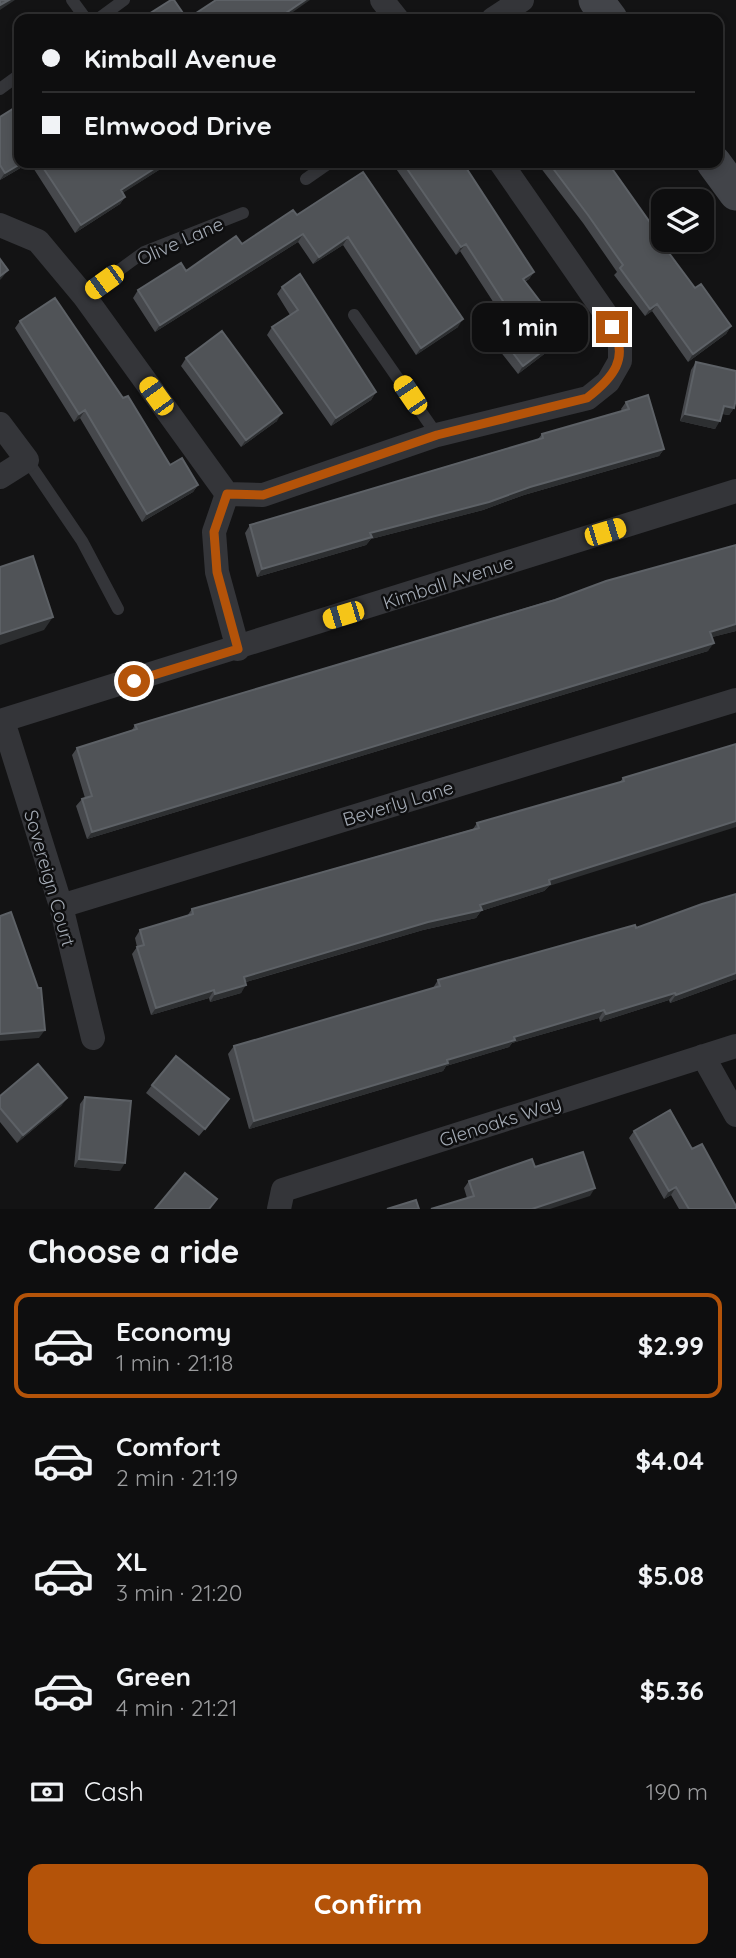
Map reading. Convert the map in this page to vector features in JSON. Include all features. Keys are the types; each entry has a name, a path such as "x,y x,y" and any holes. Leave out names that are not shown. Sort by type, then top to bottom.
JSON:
{"street":[{"path":"382,0 393,14"},
{"path":"501,14 522,0"},
{"path":"227,494 263,495 437,435 587,398 608,382 620,361 620,340 605,313 504,168"},
{"path":"718,168 736,192"},
{"path":"0,225 38,241 83,296 227,494"},
{"path":"0,424 27,460 0,477"},
{"name":"Kimball Avenue","path":"1,721 736,491"},
{"path":"227,494 214,532 217,572 238,649"},
{"name":"Beverly Lane","path":"61,906 736,700"},
{"name":"Sovereign Court","path":"1,721 61,906 93,1038"},
{"name":"Glenoaks Way","path":"279,1209 283,1190 736,1046"},
{"path":"703,1056 736,1115"}],"lane":[{"path":"105,14 124,0"},
{"path":"306,179 322,168"},
{"name":"Olive Lane","path":"83,296 144,252 243,213"},
{"path":"354,315 437,435"},
{"path":"27,460 82,541 118,609"}],"building":[{"path":"174,0 184,14 149,14"},
{"path":"216,0 305,0 284,14 195,14"},
{"path":"14,108 14,168 5,173 0,165 0,117"},
{"path":"43,168 155,168 121,190 125,197 81,225"},
{"path":"406,168 466,168 534,272 523,279 565,334 523,366 494,328 512,315 466,244 461,247"},
{"path":"553,168 612,168 651,224 651,252 668,252 695,288 701,284 731,326 693,354 657,304 650,309 620,268 623,265"},
{"path":"363,172 463,319 421,348 348,237 319,257 303,234 160,325 138,290 181,263 186,271 236,236 242,244 293,210 297,215"},
{"path":"0,259 8,270 0,276"},
{"path":"300,274 376,392 336,418 272,327 298,310 282,287"},
{"path":"55,298 123,398 128,396 170,465 182,458 198,485 147,514 85,410 79,414 20,321"},
{"path":"222,331 282,413 246,440 186,358"},
{"path":"696,362 736,371 734,408 724,406 720,421 685,414"},
{"path":"648,395 664,449 530,487 489,502 370,533 372,537 262,569 250,525 543,438 542,434 629,409 626,402"},
{"path":"736,545 736,624 710,632 714,643 92,832 82,799 92,796 77,748 137,729 135,725 555,600 606,581"},
{"path":"33,556 53,617 0,634 0,567"},
{"path":"736,744 736,821 549,880 550,884 480,905 482,910 428,922 244,977 246,985 215,994 214,990 156,1008 137,947 144,945 140,930 193,914 192,909 479,828 477,823 624,781 623,778"},
{"path":"736,894 736,973 676,995 675,993 606,1014 604,1010 514,1037 515,1040 447,1060 448,1063 254,1121 234,1046 440,986 438,980 635,925 636,928"},
{"path":"11,912 38,988 41,988 45,1030 0,1034 0,916"},
{"path":"176,1056 229,1099 205,1129 152,1085"},
{"path":"38,1064 67,1098 23,1135 0,1108 0,1096"},
{"path":"85,1097 131,1101 125,1163 79,1159"},
{"path":"670,1110 692,1149 702,1144 736,1209 689,1209 676,1187 669,1191 634,1131"},
{"path":"583,1152 595,1188 532,1209 431,1209 474,1196 469,1181 532,1159 535,1167"},
{"path":"185,1173 217,1199 209,1209 155,1209"},
{"path":"416,1200 419,1209 387,1209"}],"route":[{"path":"134,681 238,649 217,572 214,532 227,494 263,495 437,435 587,398 608,382 620,361 620,340 612,327"}]}
